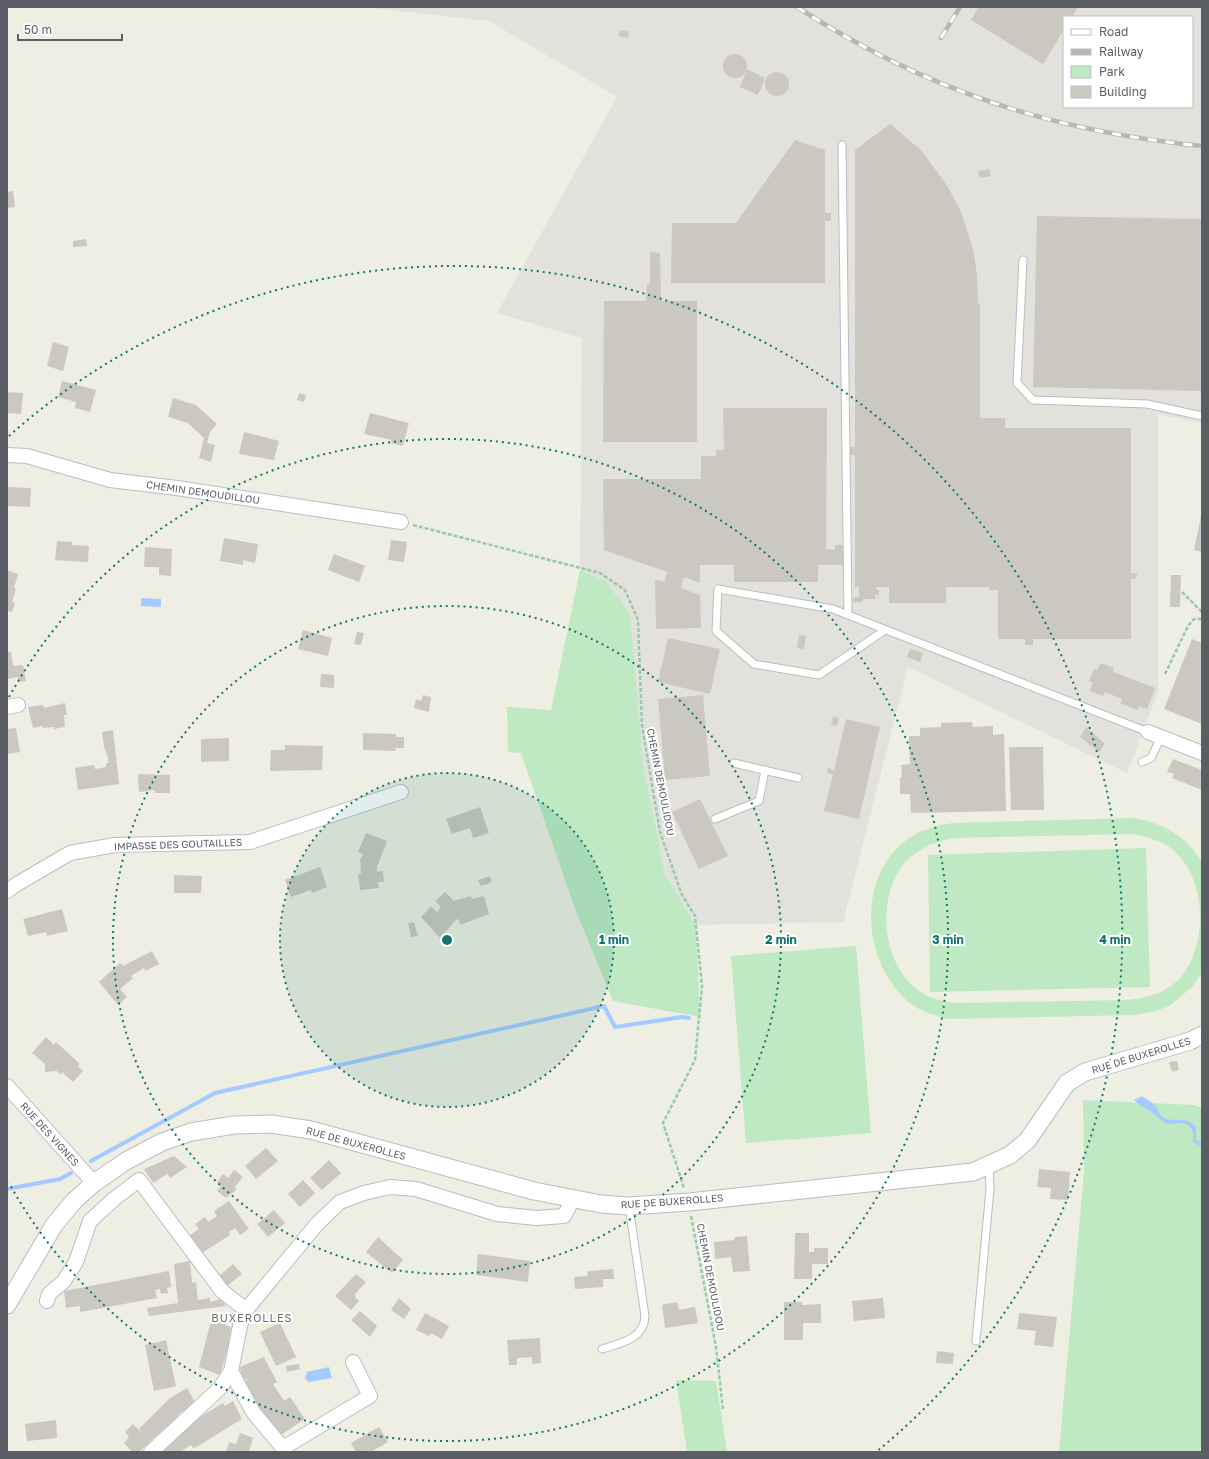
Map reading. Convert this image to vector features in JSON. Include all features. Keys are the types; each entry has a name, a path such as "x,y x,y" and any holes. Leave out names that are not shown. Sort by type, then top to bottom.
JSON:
{"street":[{"name":"CHEMIN DEMOUDILLOU","path":"7,455 27,456 110,480 177,488 401,522"},
{"path":"1154,735 1202,753"},
{"name":"IMPASSE DES GOUTAILLES","path":"7,891 70,853 116,845 250,842 401,792"},
{"name":"RUE DE BUXEROLLES","path":"7,1305 54,1225 74,1201 94,1183 138,1155 162,1142 191,1132 234,1125 271,1124 311,1130 534,1191 573,1199 600,1204 629,1206 689,1202 973,1172 1010,1155 1027,1141 1068,1083 1085,1072 1190,1041 1202,1035"},
{"name":"RUE DES VIGNES","path":"7,1086 94,1183"},
{"path":"47,1301 49,1294 64,1281 76,1262 90,1221 114,1199 139,1180 222,1291 246,1310"},
{"path":"151,1452 220,1388 230,1371 240,1326 246,1310 317,1224 340,1202 364,1193 390,1187 416,1189 497,1214 537,1218 564,1216 573,1199"},
{"name":"RUE DE BUXEROLLES","path":"7,1320 33,1260"},
{"path":"230,1371 253,1412 283,1448 370,1396 353,1362"}],"lane":[{"path":"842,145 848,615"},
{"path":"1023,260 1018,383 1033,400 1147,404 1202,416"},
{"path":"885,630 819,675 754,664 716,631 718,589 833,609 1154,735 1151,758 1142,762"},
{"path":"734,763 798,778"},
{"path":"715,819 759,801 765,770"},
{"path":"976,1341 990,1189 989,1165"},
{"path":"602,1349 638,1336 644,1325 645,1316 629,1206"}],"path":[{"name":"CHEMIN DEMOULIDOU","path":"401,522 600,573 625,590 638,620 642,726 660,832 682,894 695,916 702,986 695,1060 663,1123 689,1202 716,1347 723,1410"},
{"path":"1182,592 1202,612"},
{"path":"1165,674 1188,626 1194,619 1202,619"}],"shaded area":[{"path":"363,7 1202,7 1202,423 1158,414 1158,692 1127,773 908,667 843,922 696,925 665,875 604,580 580,570 582,338 497,313 617,97 489,21"}],"green space":[{"path":"580,570 604,580 630,614 643,765 665,875 696,925 700,1017 613,1001 575,909 521,753 508,752 507,707 551,710"},
{"path":"1135,818 1156,824 1174,833 1189,845 1202,863 1202,973 1191,988 1169,1006 1156,1011 1134,1015 948,1019 938,1017 915,1007 895,988 882,968 875,945 871,922 873,898 879,875 891,855 908,839 930,828 954,823","holes":["1131,834 1145,837 1168,846 1181,857 1190,872 1196,888 1200,906 1200,924 1197,942 1192,959 1184,973 1173,985 1151,995 1128,1000 954,1003 942,1001 922,993 909,982 899,969 892,953 888,936 886,918 888,901 892,884 900,869 917,852 932,844 955,838"]},
{"path":"1146,848 1150,987 930,992 928,855"},
{"path":"856,946 871,1133 746,1143 731,956"},
{"path":"1083,1100 1194,1105 1202,1108 1202,1452 1059,1452 1084,1172"},
{"path":"676,1380 716,1381 727,1452 687,1452"}],"water":[{"path":"141,598 161,599 161,607 141,606"},
{"path":"1142,1096 1155,1105 1162,1117 1184,1120 1192,1123 1196,1127 1196,1140 1202,1143 1202,1147 1193,1142 1193,1132 1190,1127 1181,1123 1166,1123 1134,1100"},
{"path":"329,1367 332,1378 309,1382 305,1378 307,1372"}],"building":[{"path":"979,7 1078,7 1073,16 1063,16 1063,32 1043,64 971,20"},
{"path":"620,30 629,32 628,38 619,36"},
{"path":"735,54 744,57 747,66 744,75 735,78 726,75 723,66 726,57"},
{"path":"747,69 765,78 758,95 740,87"},
{"path":"777,72 782,73 788,79 788,89 782,95 777,96 772,95 766,89 765,84 766,79 772,73"},
{"path":"890,124 922,151 948,187 961,212 973,249 977,274 978,304 980,304 980,418 1005,418 1005,428 1131,428 1131,573 1137,573 1136,579 1131,579 1131,639 1033,639 1033,645 1025,645 1025,639 998,639 998,590 989,590 990,587 946,587 946,603 889,603 889,587 876,587 876,590 879,590 879,595 875,595 876,599 863,599 863,602 853,602 853,598 859,597 859,587 855,587 855,455 850,455 850,447 855,447 855,150"},
{"path":"795,140 825,150 825,213 831,213 831,221 825,221 825,283 671,283 672,223 736,223"},
{"path":"989,169 991,176 980,178 978,171"},
{"path":"13,191 15,207 7,208 7,192"},
{"path":"1037,216 1202,219 1202,391 1033,387"},
{"path":"86,239 87,246 73,247 73,241"},
{"path":"650,252 660,253 661,301 697,301 697,442 603,442 604,301 646,301 647,284 650,282"},
{"path":"53,342 69,347 63,371 47,366"},
{"path":"62,381 96,390 90,412 75,408 76,402 58,397"},
{"path":"7,392 23,393 21,414 7,413"},
{"path":"299,393 306,395 304,402 297,400"},
{"path":"173,398 196,405 217,424 210,432 207,443 215,445 211,462 199,458 204,438 188,423 168,417"},
{"path":"723,408 827,408 826,549 835,550 835,545 844,545 844,565 818,565 818,582 734,582 734,565 700,565 700,583 684,577 681,588 700,595 701,628 656,629 655,579 664,582 667,572 604,550 603,479 701,479 701,456 716,456 716,450 724,450"},
{"path":"370,413 409,423 403,446 391,443 392,440 364,434"},
{"path":"244,432 279,441 274,460 239,454"},
{"path":"8,487 31,488 30,507 7,506"},
{"path":"1201,516 1202,517 1202,552 1194,550"},
{"path":"224,538 258,544 255,563 243,560 243,565 220,561"},
{"path":"391,540 407,542 404,562 388,560"},
{"path":"57,541 72,542 72,545 89,546 88,562 55,560"},
{"path":"145,547 172,549 171,576 159,575 159,567 144,567"},
{"path":"334,554 365,566 359,582 328,570"},
{"path":"7,570 18,574 14,588 16,589 12,602 15,603 12,612 7,611"},
{"path":"1171,575 1181,575 1180,607 1170,607"},
{"path":"303,630 332,638 328,656 298,649"},
{"path":"357,632 364,633 361,645 354,644"},
{"path":"799,635 806,636 804,649 797,648"},
{"path":"668,638 720,649 710,694 658,682"},
{"path":"1192,639 1202,643 1202,724 1164,709"},
{"path":"910,649 923,653 920,662 907,657"},
{"path":"7,652 11,652 13,666 23,665 26,681 18,682 18,677 7,679"},
{"path":"1101,663 1114,668 1113,672 1155,688 1147,709 1139,706 1138,710 1120,703 1122,699 1105,692 1103,696 1090,691 1093,682 1089,681 1094,669 1097,670"},
{"path":"321,674 334,675 334,688 320,687"},
{"path":"423,695 431,697 429,712 414,708 416,699 421,701"},
{"path":"703,695 710,776 665,780 658,699"},
{"path":"65,703 67,715 64,715 65,727 54,729 54,727 43,728 43,726 33,728 28,707 43,705 44,708"},
{"path":"833,716 839,718 837,726 831,725"},
{"path":"846,719 880,727 859,819 824,811 833,774 827,773 828,768 834,770"},
{"path":"972,722 973,727 993,726 993,735 1004,734 1006,811 911,813 910,794 900,794 900,777 902,777 901,765 910,764 909,736 920,736 920,728 941,727 941,723"},
{"path":"1086,727 1105,744 1099,752 1080,737"},
{"path":"16,728 20,752 7,754 7,729"},
{"path":"113,730 119,784 78,790 75,768 94,765 95,769 106,767 108,757 104,747 102,732"},
{"path":"363,733 396,734 396,737 404,737 404,748 396,748 395,751 363,750"},
{"path":"229,738 229,761 201,762 201,739"},
{"path":"285,745 323,746 322,770 270,771 271,750 285,750"},
{"path":"1009,747 1043,747 1044,810 1011,810"},
{"path":"1173,759 1202,770 1202,790 1172,778 1174,774 1167,772"},
{"path":"138,774 170,775 170,793 155,793 155,790 139,792"},
{"path":"700,799 728,856 699,869 672,812"},
{"path":"480,807 489,833 473,838 470,828 452,834 446,819"},
{"path":"366,833 387,841 377,867 377,872 383,871 384,882 378,882 379,888 360,890 358,874 361,874 360,860 363,854 358,852"},
{"path":"320,867 327,887 312,893 311,890 291,897 285,880"},
{"path":"174,875 202,876 201,893 174,893"},
{"path":"490,876 492,882 481,886 478,880"},
{"path":"445,892 454,901 471,896 472,899 484,896 489,914 460,925 459,919 456,920 440,938 421,917 431,906 437,912 441,907 435,901"},
{"path":"62,909 68,931 47,936 46,932 28,936 23,919"},
{"path":"414,922 418,936 411,937 408,923"},
{"path":"152,951 159,964 145,971 144,968 131,976 133,978 120,989 127,997 118,1005 99,982 120,963 123,966"},
{"path":"46,1037 54,1045 56,1042 80,1064 78,1066 83,1071 73,1082 62,1072 61,1075 57,1071 45,1072 45,1064 32,1053"},
{"path":"1177,1061 1179,1070 1172,1072 1169,1062"},
{"path":"266,1148 278,1161 256,1179 245,1166"},
{"path":"174,1156 187,1167 170,1178 167,1174 153,1183 144,1169"},
{"path":"329,1160 341,1173 322,1190 310,1178"},
{"path":"1039,1169 1070,1172 1068,1200 1050,1199 1051,1188 1037,1187"},
{"path":"234,1170 243,1177 235,1187 237,1189 226,1198 217,1191 221,1186 217,1182 223,1174 228,1178"},
{"path":"303,1180 315,1193 300,1207 288,1194"},
{"path":"229,1201 249,1229 240,1235 235,1228 229,1232 230,1235 202,1253 190,1235 199,1229 195,1224 205,1217 208,1222 217,1216 214,1211"},
{"path":"274,1210 285,1223 268,1237 257,1224"},
{"path":"795,1233 809,1233 809,1252 814,1252 814,1248 828,1248 828,1264 812,1264 812,1279 794,1279"},
{"path":"747,1236 750,1271 733,1272 731,1257 715,1259 714,1242 734,1240 735,1237"},
{"path":"378,1237 403,1260 392,1273 366,1252"},
{"path":"478,1254 530,1261 528,1282 476,1275"},
{"path":"190,1261 192,1283 196,1282 198,1300 210,1298 210,1302 221,1299 226,1306 149,1316 147,1308 178,1303 174,1264"},
{"path":"233,1264 242,1274 227,1286 219,1276"},
{"path":"613,1269 614,1279 603,1279 603,1287 575,1289 574,1277 587,1276 588,1271"},
{"path":"169,1271 171,1287 167,1288 168,1293 161,1294 160,1289 155,1290 157,1298 80,1312 80,1306 66,1308 64,1291"},
{"path":"356,1274 366,1282 355,1294 355,1297 359,1301 351,1310 335,1296"},
{"path":"399,1298 411,1309 404,1319 391,1310"},
{"path":"883,1298 885,1318 854,1321 852,1301"},
{"path":"677,1302 679,1310 695,1307 698,1323 665,1328 662,1305"},
{"path":"784,1302 802,1302 802,1305 821,1304 821,1323 803,1323 803,1340 784,1340"},
{"path":"360,1311 377,1326 370,1337 351,1320"},
{"path":"425,1313 449,1326 442,1339 431,1333 429,1336 416,1330"},
{"path":"1019,1313 1057,1317 1053,1347 1034,1345 1036,1331 1017,1329"},
{"path":"211,1321 219,1323 220,1321 226,1322 225,1325 231,1327 230,1340 220,1375 199,1367"},
{"path":"280,1323 296,1357 276,1366 260,1332"},
{"path":"540,1338 541,1363 532,1364 532,1357 517,1358 517,1365 509,1365 507,1340"},
{"path":"166,1340 176,1386 154,1391 145,1345"},
{"path":"937,1351 954,1353 953,1364 936,1363"},
{"path":"264,1357 277,1382 273,1384 284,1401 290,1397 305,1419 281,1435 271,1422 269,1424 253,1401 243,1382 250,1378 242,1380 240,1367"},
{"path":"299,1364 300,1369 287,1372 286,1366"},
{"path":"187,1388 196,1404 180,1413 168,1428 167,1426 139,1452 132,1452 124,1443 129,1437 125,1432 133,1424 143,1434 139,1429 170,1398"},
{"path":"233,1401 242,1419 198,1446 193,1448 191,1445 180,1452 160,1452 195,1420 223,1403 225,1406"},
{"path":"56,1420 57,1438 27,1441 25,1424"},
{"path":"379,1427 388,1442 371,1452 353,1452 355,1451 351,1443"},
{"path":"240,1433 253,1438 249,1452 226,1452 229,1442 236,1444"}],"waterway":[{"path":"91,1161 215,1093 604,1006 615,1027 682,1017 689,1018"},
{"path":"7,1189 60,1179 71,1173"}],"railway":[{"path":"797,7 845,36 893,62 942,84 991,102 1041,117 1093,130 1146,139 1202,146"},
{"path":"941,38 960,7"}],"district":[{"name":"BUXEROLLES","path":"252,1317"}]}
